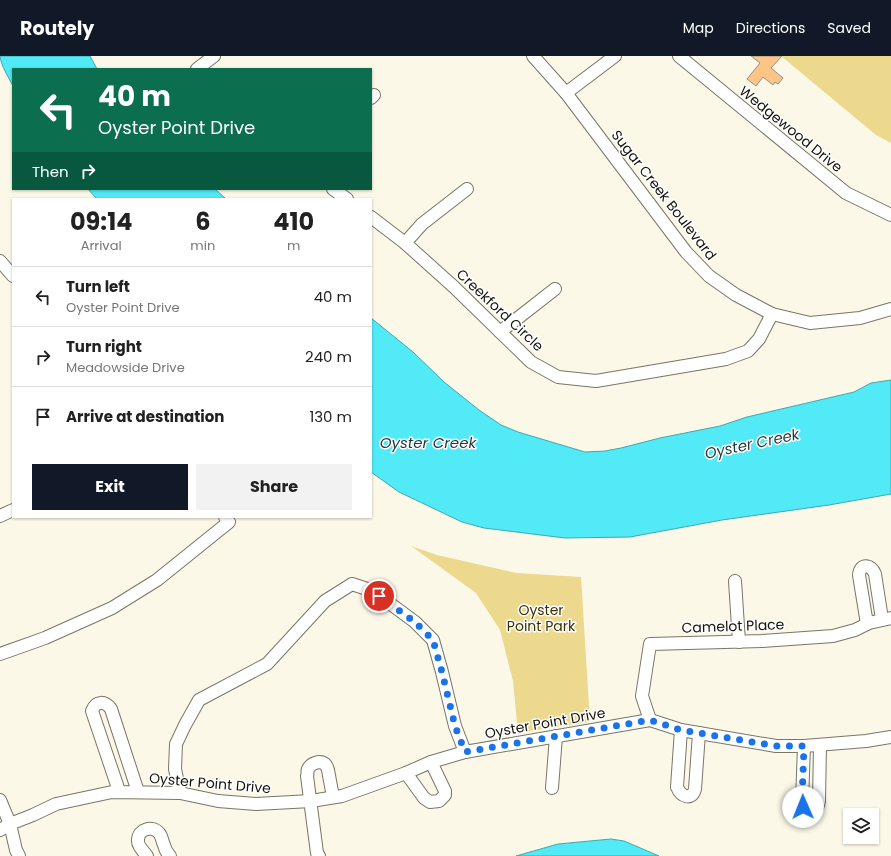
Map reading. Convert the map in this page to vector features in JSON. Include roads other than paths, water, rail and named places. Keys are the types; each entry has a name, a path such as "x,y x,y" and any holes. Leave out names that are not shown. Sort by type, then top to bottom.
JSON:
{"street":[{"path":"198,68 214,56"},
{"name":"Sugar Creek Boulevard","path":"533,56 566,93 686,252 709,276 736,295 772,314 810,323 860,318 891,309"},
{"path":"566,93 615,56"},
{"name":"Wedgewood Drive","path":"679,56 846,193 891,215"},
{"path":"405,242 422,224 467,189"},
{"path":"334,190 346,198"},
{"name":"Creekford Circle","path":"372,218 405,242 454,287 531,362 558,377 596,381 726,359 748,351 758,339 772,314"},
{"path":"0,261 12,275"},
{"path":"500,332 555,289"},
{"path":"0,516 12,510"},
{"path":"0,654 46,638 112,608 156,580 227,519"},
{"path":"867,624 859,575 862,567 871,566 874,569 886,619"},
{"path":"735,581 739,642"},
{"path":"180,793 176,769 176,744 199,700 266,664 325,601 352,584 370,590 388,602 415,622 433,640 455,726 465,752"},
{"name":"Camelot Place","path":"650,720 642,696 650,644 762,641 833,636 886,619"},
{"path":"119,792 92,711 93,707 100,703 105,703 111,710 138,792"},
{"name":"Oyster Point Drive","path":"5,827 56,804 112,792 180,793 218,801 256,804 311,801 342,796 406,773 431,762 465,752 650,720 681,730 776,746 820,745 891,737"},
{"path":"681,730 677,787 682,794 688,797 694,793 695,789 699,733"},
{"path":"552,788 556,736"},
{"path":"804,746 802,801 805,811 812,812 816,810 819,801 820,745"},
{"path":"406,773 424,798 430,802 439,801 444,795 445,791 431,762"},
{"path":"317,855 307,776 308,769 314,763 324,763 328,770 333,797"},
{"path":"0,800 5,827 18,856"},
{"path":"147,856 137,840 139,834 150,829 155,830 160,834 163,845 170,856"}],"water":[{"path":"0,56 90,56 96,68 12,68 12,84"},
{"path":"89,190 216,190 225,198 96,198"},
{"name":"Oyster Creek","path":"372,319 413,352 444,382 479,410 501,425 518,432 585,452 605,451 621,448 660,438 720,426 747,417 854,392 871,383 891,380 891,494 829,505 722,520 630,537 565,538 484,528 462,522 399,492 372,473"},
{"path":"611,839 624,841 659,856 516,856 558,844"}],"park label":[{"name":"Oyster Point Park","path":"541,618"}]}
